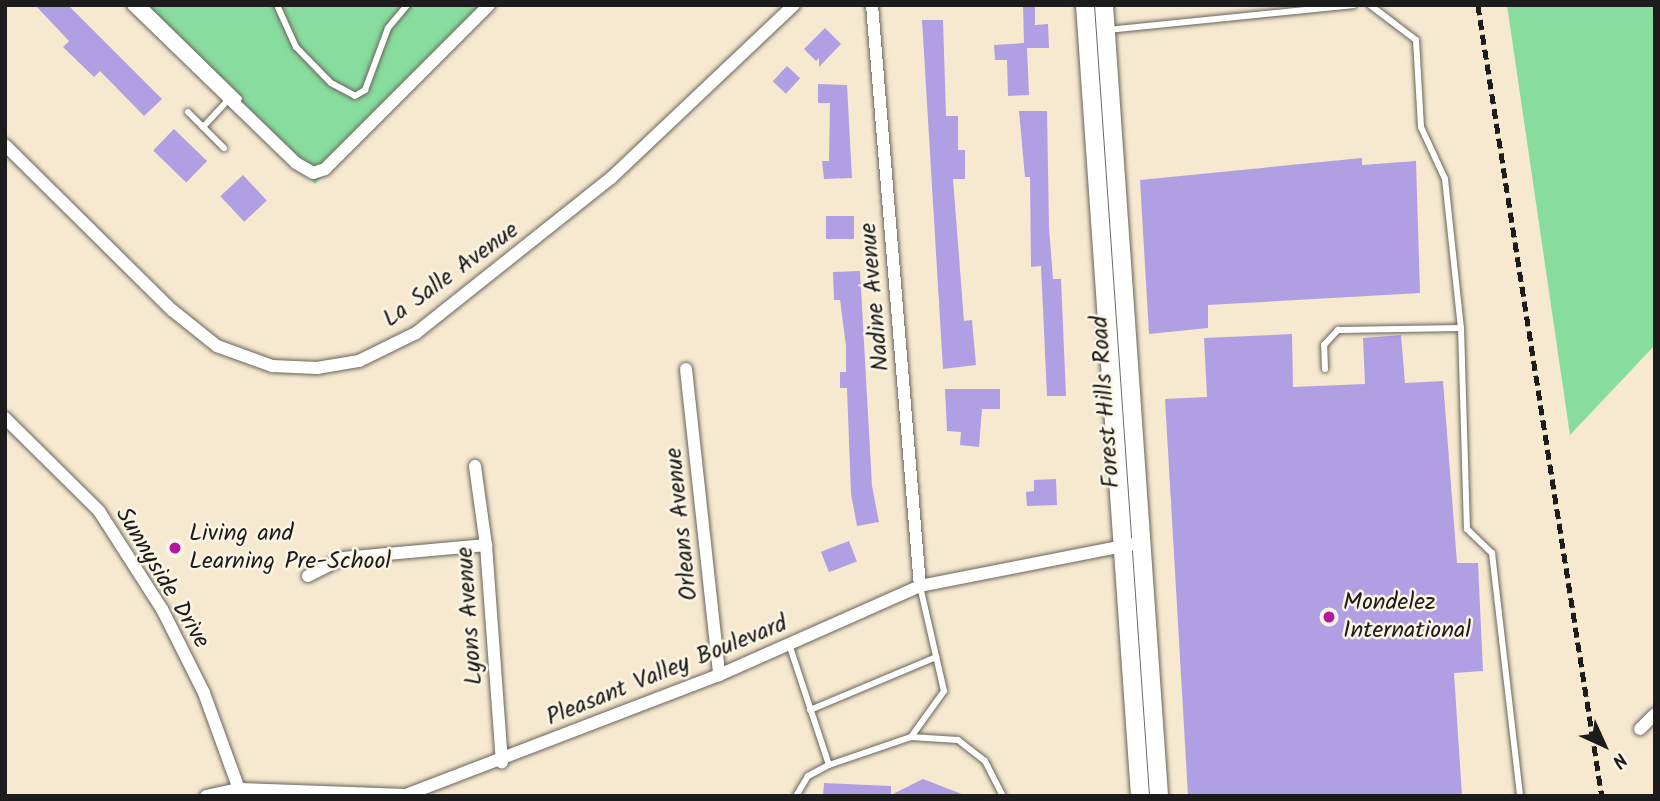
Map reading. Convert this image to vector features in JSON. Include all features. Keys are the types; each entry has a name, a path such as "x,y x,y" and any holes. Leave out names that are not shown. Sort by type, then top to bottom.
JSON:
{"street":[{"path":"133,5 296,163 313,173 325,169 489,5"},
{"name":"La Salle Avenue","path":"5,145 172,310 217,346 272,366 317,368 349,363 416,332 470,293 611,178 794,5"},
{"name":"Nadine Avenue","path":"872,5 920,586"},
{"name":"Forest Hills Road","path":"1085,5 1120,546 1140,796"},
{"name":"Forest Hills Road","path":"1104,5 1159,796"},
{"path":"1087,34 1106,30"},
{"name":"Orleans Avenue","path":"686,369 719,675"},
{"name":"Sunnyside Drive","path":"5,418 99,511 162,609 204,693 239,789"},
{"name":"Lyons Avenue","path":"475,466 486,545 502,762"},
{"name":"Pleasant Valley Boulevard","path":"206,796 239,789 407,795 502,762 719,675 920,586 1140,543"},
{"path":"308,576 343,558 486,545"},
{"path":"1640,729 1655,714"}],"lane":[{"path":"143,5 314,169 324,166 483,5"},
{"path":"277,5 296,47 331,83 355,96 365,90 388,28 407,5"},
{"path":"1106,30 1354,5"},
{"path":"1370,5 1416,40 1421,127 1445,179 1461,328 1467,529 1492,553 1520,796"},
{"path":"203,127 230,98"},
{"path":"188,111 225,148"},
{"path":"1325,369 1325,345 1338,330 1461,328"},
{"path":"911,737 944,691 920,586"},
{"path":"789,644 829,765"},
{"path":"810,710 936,657"},
{"path":"796,796 808,776 829,765 911,737 958,740 985,761 1003,796"}],"green space":[{"path":"137,5 491,5 315,184"},
{"path":"1507,5 1655,5 1655,345 1570,435"}],"building":[{"path":"35,5 68,5 162,99 144,116 100,71 94,77 63,47 69,41"},
{"path":"1023,5 1035,5 1035,25 1048,24 1049,48 1027,48 1029,95 1008,96 1007,60 995,60 994,45 1024,43"},
{"path":"922,20 943,20 946,116 958,116 958,150 965,150 965,179 953,179 964,321 972,320 976,365 943,369"},
{"path":"825,28 841,44 819,67 819,58 816,61 804,49"},
{"path":"787,66 800,78 786,94 773,81"},
{"path":"818,84 847,85 852,178 824,179 822,161 829,161 830,103 818,103"},
{"path":"1019,111 1047,111 1049,227 1053,279 1061,279 1066,396 1047,396 1041,266 1031,267 1030,177 1025,177"},
{"path":"174,129 207,161 186,183 153,151"},
{"path":"1362,158 1362,165 1416,161 1420,293 1208,305 1208,328 1149,334 1140,180"},
{"path":"243,175 267,201 244,222 220,196"},
{"path":"826,216 854,216 854,239 826,239"},
{"path":"860,271 872,486 879,522 857,526 851,494 847,388 840,388 840,372 846,372 846,346 840,300 834,300 833,272"},
{"name":"Mondelez International","path":"1292,334 1293,387 1365,384 1363,338 1401,335 1405,383 1443,381 1457,563 1478,563 1483,671 1454,673 1462,796 1188,796 1165,399 1207,397 1204,338"},
{"path":"945,389 1000,389 1000,409 982,409 979,447 960,445 961,432 947,431"},
{"path":"1056,479 1057,505 1027,506 1026,492 1034,491 1034,480"},
{"path":"849,541 857,562 829,572 821,552"},
{"path":"923,779 967,796 823,796 824,783 891,786 891,795"}],"railway":[{"path":"1478,5 1602,796"}],"place":[{"name":"Living and Learning Pre-School","path":"175,548"},
{"name":"Mondelez International","path":"1329,617"}]}
